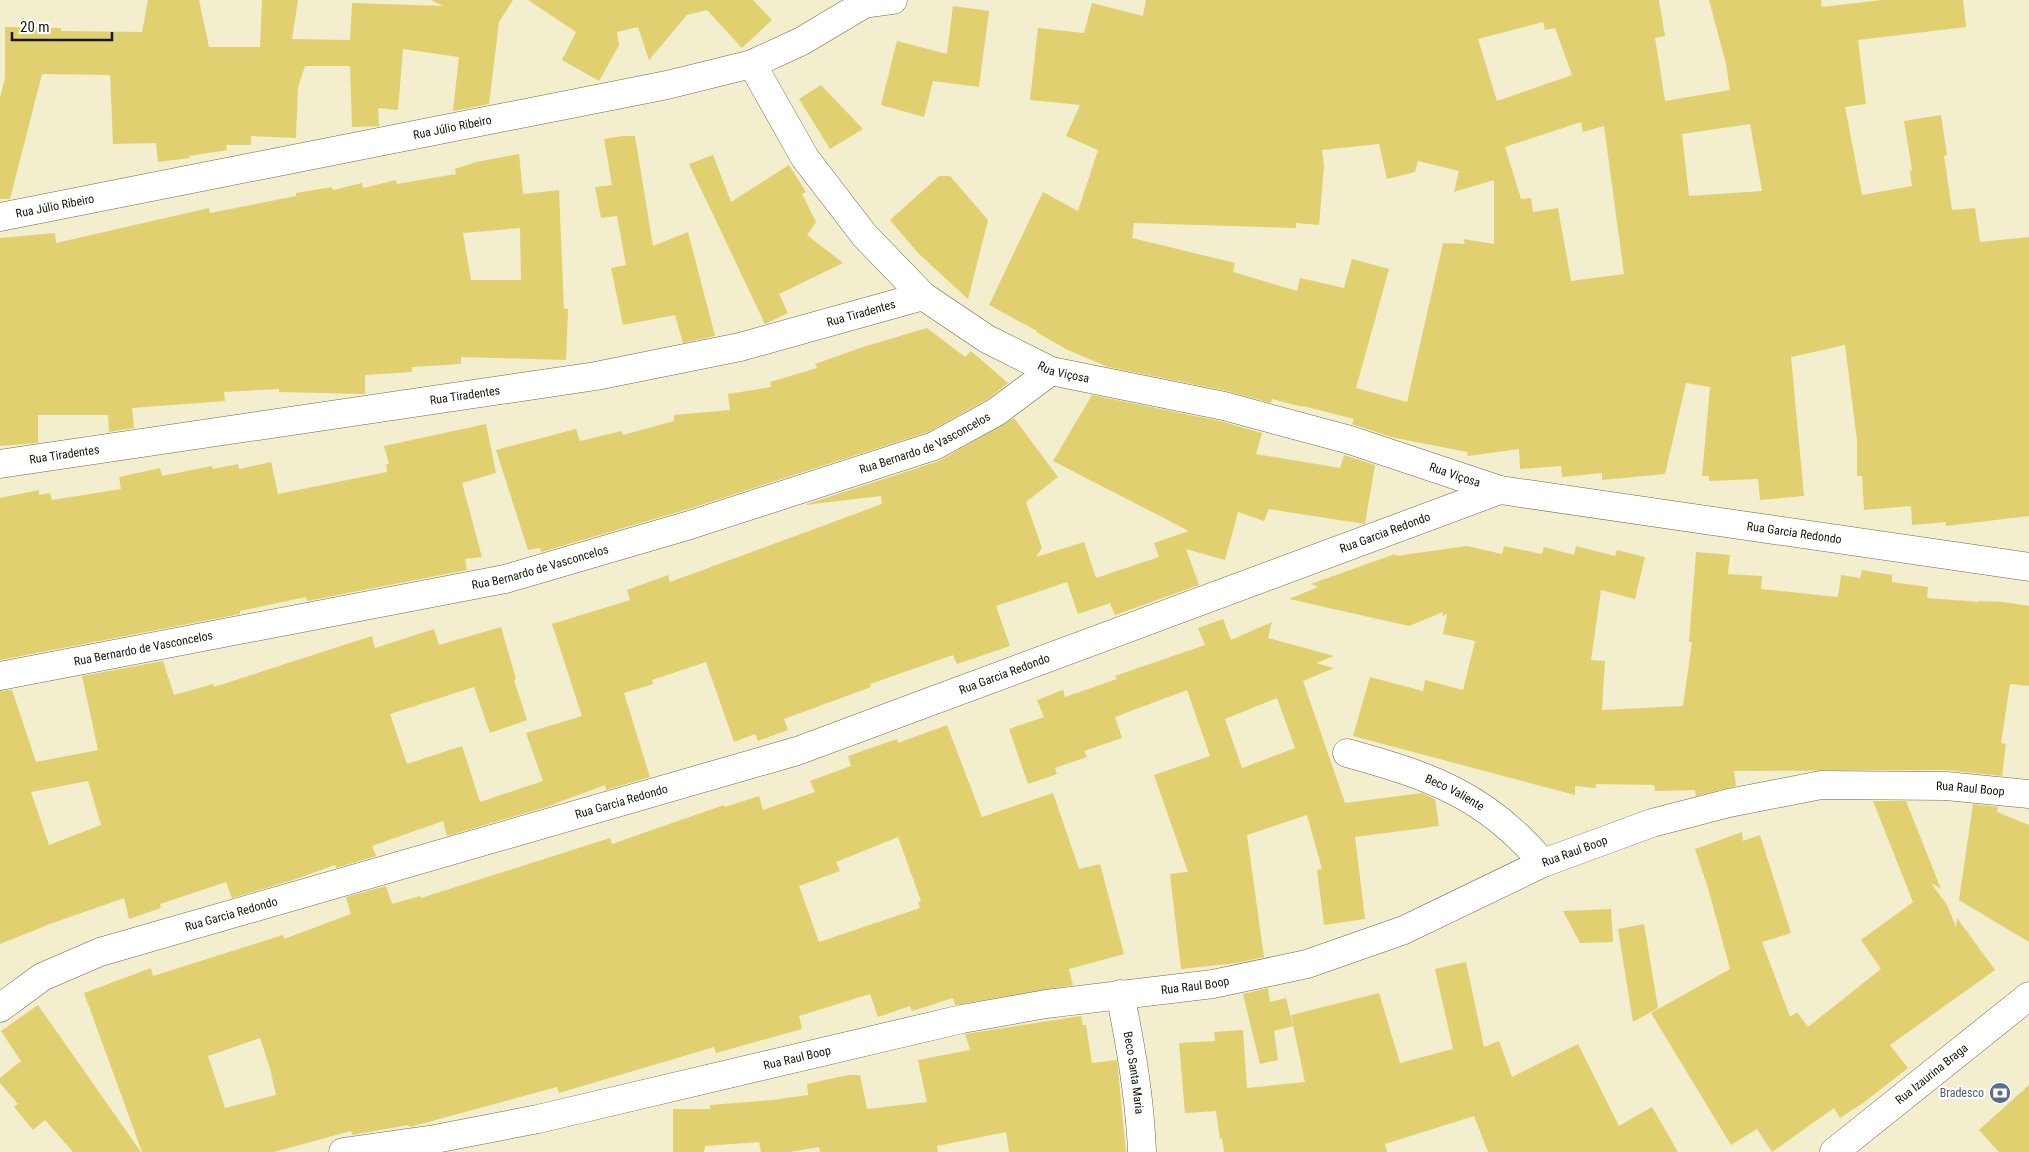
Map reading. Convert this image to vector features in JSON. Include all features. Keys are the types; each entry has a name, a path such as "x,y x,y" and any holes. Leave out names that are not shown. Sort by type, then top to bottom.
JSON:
{"street":[{"name":"Rua Júlio Ribeiro","path":"0,217 658,87 752,64 802,41 866,2 892,0"},
{"name":"Rua Viçosa","path":"752,64 804,158 865,236 923,296 986,339 1051,371 1224,406 1350,440 1500,490"},
{"name":"Rua Tiradentes","path":"0,464 596,376 740,347 923,296"},
{"name":"Rua Bernardo de Vasconcelos","path":"0,676 523,574 690,525 934,446 996,412 1051,371"},
{"name":"Rua Garcia Redondo","path":"0,1008 42,977 100,952 797,751 1500,490 2029,567"},
{"name":"Beco Valiente","path":"1347,753 1406,770 1471,798 1505,823 1524,840 1543,863"},
{"name":"Rua Raul Boop","path":"343,1152 435,1139 538,1119 962,1020 1046,1004 1213,984 1307,964 1404,930 1543,863 1652,822 1728,803 1821,785 1946,786 2029,794"},
{"name":"Beco Santa Maria","path":"1120,994 1133,1059 1141,1115 1142,1152"},
{"name":"Rua Izaurina Braga","path":"1834,1152 2029,996"}],"building":[{"path":"148,0 199,0 209,47 260,47 262,0 298,0 292,39 350,40 352,3 443,6 431,0 513,0 499,22 489,104 453,111 459,57 403,49 398,110 378,108 379,126 352,127 350,66 305,66 298,87 296,138 251,136 251,145 226,145 227,150 189,156 190,158 158,162 156,143 113,144 110,75 42,74 10,199 0,199 0,98 5,78 5,27 61,28 61,31 142,32"},
{"path":"528,0 753,0 772,20 742,48 707,10 687,15 649,60 638,27 617,32 619,45 599,81 562,60 576,32"},
{"path":"1146,0 1659,0 1665,36 1655,38 1665,101 1730,90 1726,64 1709,0 1821,0 1822,7 1882,0 1963,0 1966,27 1858,40 1866,104 1845,107 1862,195 1912,186 1910,171 1912,170 1904,121 1941,115 1947,155 1944,156 1952,210 1975,208 1980,242 2029,237 2029,516 1946,526 1946,522 1912,525 1911,506 1864,510 1862,476 1857,476 1857,441 1845,345 1791,357 1804,496 1760,500 1758,479 1709,481 1709,476 1702,476 1710,387 1686,383 1665,474 1602,480 1602,473 1562,477 1561,466 1520,469 1519,449 1468,456 1467,452 1391,437 1352,424 1354,419 1303,406 1272,399 1271,403 1227,391 1108,367 1068,350 1036,332 989,305 1043,192 1078,211 1098,150 1066,136 1080,105 1030,100 1038,28 1084,33 1092,3 1143,16","holes":["1543,22 1545,30 1555,28 1572,75 1497,101 1478,39","1581,122 1583,132 1604,126 1624,274 1571,281 1558,208 1533,212 1531,198 1521,199 1505,147","1750,124 1762,191 1689,196 1682,134","1379,144 1387,179 1415,172 1418,161 1459,171 1454,192 1494,180 1494,244 1463,239 1465,244 1443,243 1407,402 1356,388 1389,269 1352,259 1344,288 1300,278 1297,291 1233,272 1235,263 1132,238 1134,223 1296,228 1296,223 1319,225 1324,166 1322,150"]},
{"path":"953,6 989,11 979,87 933,81 924,117 881,105 897,41 947,54"},
{"path":"821,85 863,129 830,149 799,99"},
{"path":"635,136 653,246 688,232 715,336 683,343 675,315 623,325 611,268 626,265 617,216 601,218 595,187 612,185 604,139"},
{"path":"519,154 523,194 559,190 564,309 568,309 566,360 461,357 461,364 412,367 412,372 365,375 365,394 279,392 279,389 224,392 225,401 132,408 134,428 109,432 108,415 38,415 38,443 0,446 0,238 55,233 56,243 209,208 210,213 296,196 296,193 332,187 333,190 362,183 363,188 396,180 397,184 456,174 455,169 476,162","holes":["520,228 521,280 471,280 463,233"]},
{"path":"713,155 731,202 789,165 806,192 802,194 816,222 807,235 843,263 779,294 788,313 765,324 689,164"},
{"path":"939,176 950,176 988,220 968,299 918,253 890,220"},
{"path":"927,328 965,357 971,351 1008,383 988,399 928,432 685,510 541,552 540,548 528,550 496,450 576,429 580,441 622,431 623,435 674,421 674,415 730,410 728,394 771,387 770,382 817,368 815,364"},
{"path":"1092,395 1220,421 1262,433 1256,454 1340,468 1344,455 1375,465 1365,524 1269,509 1264,521 1238,512 1225,560 1186,549 1199,585 1115,615 1110,603 1078,614 1067,582 996,606 1010,646 957,664 953,655 870,684 871,687 784,719 788,730 758,741 755,734 734,742 706,662 652,680 653,684 624,693 650,777 606,790 605,785 546,807 447,836 443,821 372,846 376,856 336,868 335,865 232,898 226,882 160,904 161,908 129,919 124,898 0,944 0,691 12,690 36,762 98,750 82,676 163,661 174,695 213,684 214,687 372,636 375,648 434,629 439,645 501,627 516,679 514,680 527,720 490,733 474,687 390,714 407,764 462,746 480,802 543,781 526,733 582,716 552,624 630,600 627,590 668,575 670,582 882,504 881,496 804,505 939,461 1014,418 1058,477 1026,502 1042,548 1036,557 1084,542 1096,578 1159,557 1154,543 1189,531 1053,461","holes":["88,781 101,825 49,845 31,792"]},
{"path":"486,424 496,473 462,483 482,557 465,559 467,570 307,601 306,597 240,611 240,614 0,660 0,498 39,490 39,495 50,493 52,500 121,489 119,477 160,468 162,476 212,466 213,469 238,464 239,469 271,462 278,494 387,472 386,464 389,464 384,446"},
{"path":"1467,546 1502,554 1504,546 1542,554 1544,547 1574,555 1576,546 1615,556 1617,550 1645,557 1635,599 1601,590 1591,660 1605,661 1602,710 1683,706 1692,642 1689,642 1696,552 1730,555 1728,574 1762,576 1761,589 1838,597 1841,575 1860,578 1862,570 1892,575 1892,582 1928,587 1927,598 2003,602 2029,606 2029,686 2010,684 2001,743 2006,744 2002,776 1946,770 1734,771 1736,786 1696,796 1695,790 1655,791 1654,785 1596,784 1596,788 1575,786 1575,795 1353,736 1370,677 1423,691 1425,680 1463,690 1475,641 1443,634 1447,614 1442,616 1443,612 1409,626 1289,599 1318,587 1311,584 1395,554 1396,556"},
{"path":"1223,619 1231,640 1272,622 1268,638 1334,656 1316,663 1334,668 1303,681 1345,803 1422,793 1435,799 1439,826 1355,837 1365,919 1324,925 1317,870 1322,869 1307,815 1247,835 1264,957 1237,963 1181,969 1170,874 1188,872 1154,775 1210,756 1187,690 1115,717 1122,738 1084,751 1087,757 1055,768 1057,774 1028,784 1009,729 1044,717 1037,700 1063,690 1065,697 1117,679 1115,676 1205,645 1198,628","holes":["1277,698 1295,748 1242,768 1225,719"]},
{"path":"947,725 982,817 1053,793 1079,869 1100,864 1124,954 1069,969 1073,985 955,1005 953,998 912,1011 910,1006 878,1017 870,994 799,1016 802,1029 716,1053 714,1047 559,1093 557,1087 410,1127 408,1125 352,1135 351,1131 274,1152 142,1152 84,993 151,968 153,976 283,935 284,939 351,914 346,897 386,886 392,904 420,896 421,898 610,838 612,844 724,805 725,807 759,796 763,810 815,792 810,781 851,766 848,756 897,739 898,743","holes":["898,837 921,901 918,902 920,908 819,942 799,886 840,871 836,862","260,1038 270,1068 276,1095 225,1108 208,1056"]},
{"path":"1873,801 1906,801 1941,889 1931,883 1947,905 1956,927 1957,918 1995,970 1890,1045 1908,1068 1863,1103 1840,1118 1834,1108 1772,1152 1757,1129 1731,1145 1651,1013 1730,969 1708,888 1695,849 1742,832 1743,841 1760,835 1791,933 1762,942 1790,1017 1797,1012 1808,1027 1881,969 1861,940 1913,902"},
{"path":"1973,804 1998,807 1997,812 2029,825 2029,942 1959,900"},
{"path":"1611,909 1613,942 1580,943 1563,911"},
{"path":"1644,924 1658,1008 1633,1022 1618,929"},
{"path":"1466,962 1484,1047 1499,1041 1512,1077 1578,1044 1619,1126 1652,1107 1678,1152 1488,1152 1474,1116 1385,1144 1387,1152 1224,1152 1216,1111 1185,1113 1179,1043 1215,1041 1214,1032 1243,1030 1247,1088 1305,1082 1291,1015 1379,993 1400,1063 1453,1049 1435,969"},
{"path":"1268,988 1270,1002 1286,998 1293,1026 1274,1031 1278,1060 1260,1064 1243,994"},
{"path":"38,1005 141,1152 73,1152 45,1120 33,1130 14,1107 18,1104 0,1083 0,1078 21,1061 1,1031"},
{"path":"1081,1016 1083,1025 1086,1025 1092,1063 1117,1060 1126,1152 1009,1152 1006,1132 937,1146 938,1152 820,1152 819,1147 789,1152 761,1152 759,1142 705,1146 704,1152 673,1152 673,1109 710,1109 710,1105 808,1095 807,1084 848,1075 860,1075 867,1109 927,1102 918,1060 970,1050 965,1034"},
{"path":"2029,1085 2029,1152 1999,1152 1979,1130"}],"place":[{"name":"Bradesco","path":"2000,1093"}]}
